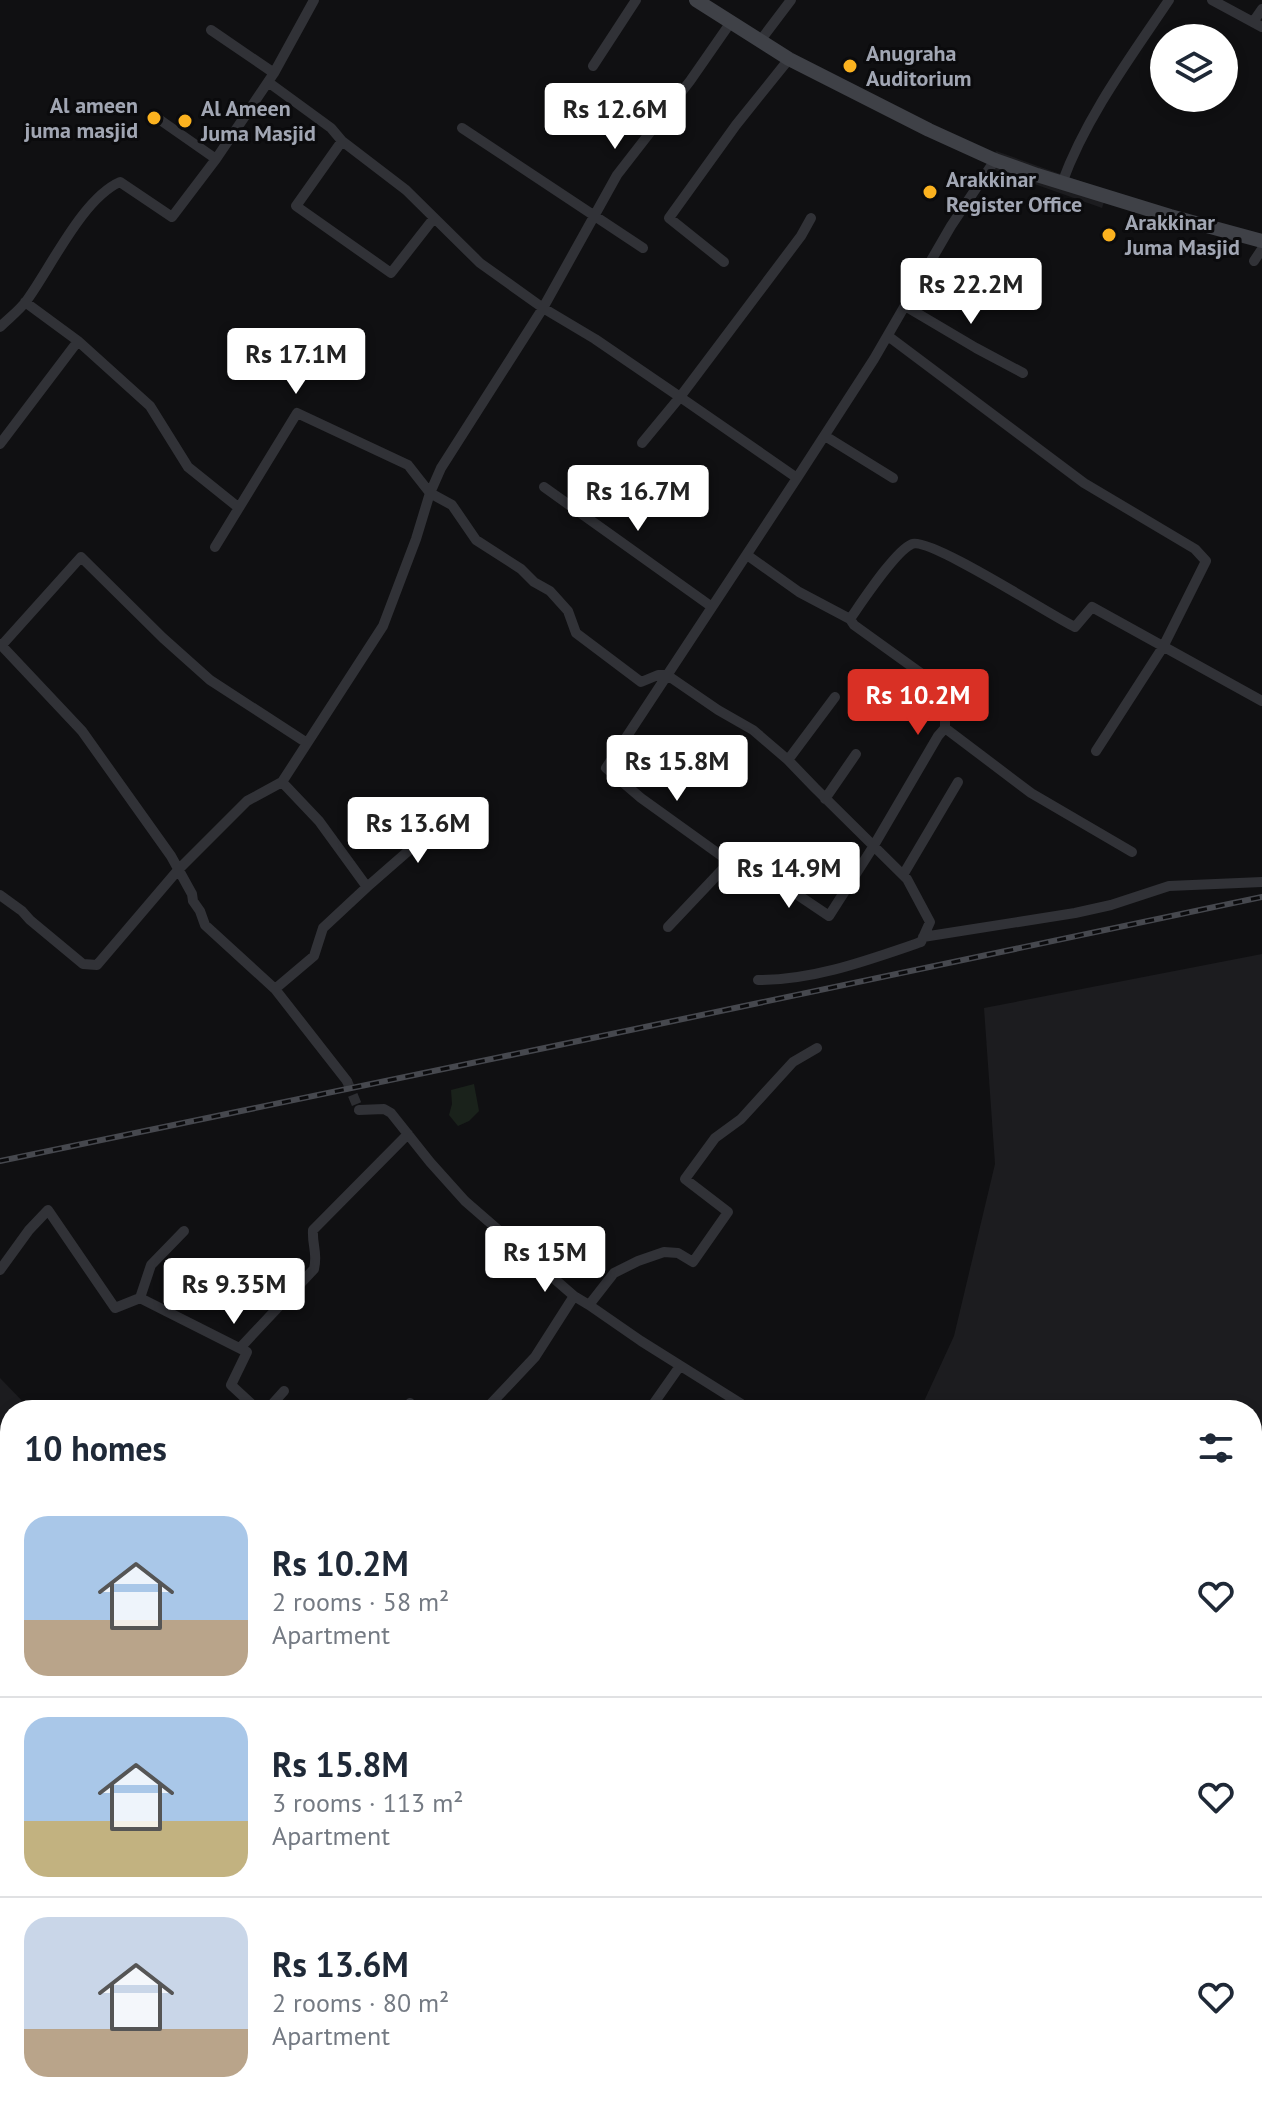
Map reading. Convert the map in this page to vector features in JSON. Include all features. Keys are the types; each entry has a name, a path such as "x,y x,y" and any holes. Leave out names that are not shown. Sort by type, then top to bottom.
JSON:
{"main road":[{"path":"696,0 789,59 995,160 1170,216 1262,241"}],"street":[{"path":"0,327 25,302 69,235 109,187 120,182 172,217 271,78 314,0"},
{"path":"593,66 636,0"},
{"path":"760,41 791,0"},
{"path":"1062,183 1074,152 1169,0"},
{"path":"1212,0 1258,24 1262,9"},
{"path":"0,895 83,964 97,965 178,870 247,801 282,782 383,626 441,468 543,308 617,175 731,22"},
{"path":"211,30 331,128 342,141 406,190 480,263 797,478"},
{"path":"724,262 669,218 736,125 789,59"},
{"path":"153,115 216,159"},
{"path":"462,128 643,248"},
{"path":"342,141 296,206 391,273 434,218"},
{"path":"730,862 641,798 606,768 825,436 888,336 951,226 995,160"},
{"path":"642,443 801,236 811,218"},
{"path":"1254,261 1262,249"},
{"path":"25,302 78,341 150,406 188,467 239,508"},
{"path":"905,306 1023,373"},
{"path":"888,336 1084,483 1195,549 1206,561 1163,647 1096,751"},
{"path":"0,444 78,341"},
{"path":"215,547 297,413 408,465 430,493 452,505 476,540 550,591 568,611 576,633 641,682 667,675 753,730 788,760 903,875 930,922 921,942 821,974 795,979 758,980"},
{"path":"825,436 893,478"},
{"path":"544,487 712,607"},
{"path":"850,619 897,556 911,544 920,543 945,553 1075,627 1092,607 1262,701"},
{"path":"668,927 737,854 829,916 945,728 945,698 936,684 850,619 799,592 747,555"},
{"path":"307,743 210,680 81,557 1,645 82,731 171,856 205,925 275,989 347,1081"},
{"path":"788,760 835,697"},
{"path":"945,728 1031,793 1132,852"},
{"path":"825,799 856,754"},
{"path":"282,782 319,821 367,887"},
{"path":"903,875 958,782"},
{"path":"275,989 314,956 323,928 446,818"},
{"path":"923,937 1075,913 1169,886 1262,882"},
{"path":"589,1305 614,1273 638,1261 664,1252 678,1253 693,1262 728,1212 685,1179 715,1138 741,1119 793,1062 817,1048"},
{"path":"359,1110 384,1109 391,1113 465,1201 574,1296 735,1400"},
{"path":"240,1348 314,1269 317,1255 312,1243 313,1230 408,1134"},
{"path":"0,1270 48,1210 115,1308 140,1298 247,1352 231,1385 247,1400"},
{"path":"140,1298 151,1265 184,1231"},
{"path":"494,1400 535,1357 574,1296"},
{"path":"656,1400 680,1366"},
{"path":"276,1400 284,1391"}],"shaded area":[{"path":"996,151 1108,191 1102,208 989,168"},
{"path":"1262,954 1262,1400 925,1400 954,1336 995,1164 984,1008"},
{"path":"474,1084 479,1111 458,1126 449,1115 451,1090"},
{"path":"0,1378 21,1400 0,1400"}],"tunnel":[{"path":"347,1081 359,1110"}],"railway":[{"path":"0,1161 1262,897"}],"place":[{"name":"Anugraha Auditorium","path":"850,66"},
{"name":"Al ameen juma masjid","path":"154,118"},
{"name":"Al Ameen Juma Masjid","path":"185,121"},
{"name":"Arakkinar Register Office","path":"930,192"},
{"name":"Arakkinar Juma Masjid","path":"1109,235"}]}
